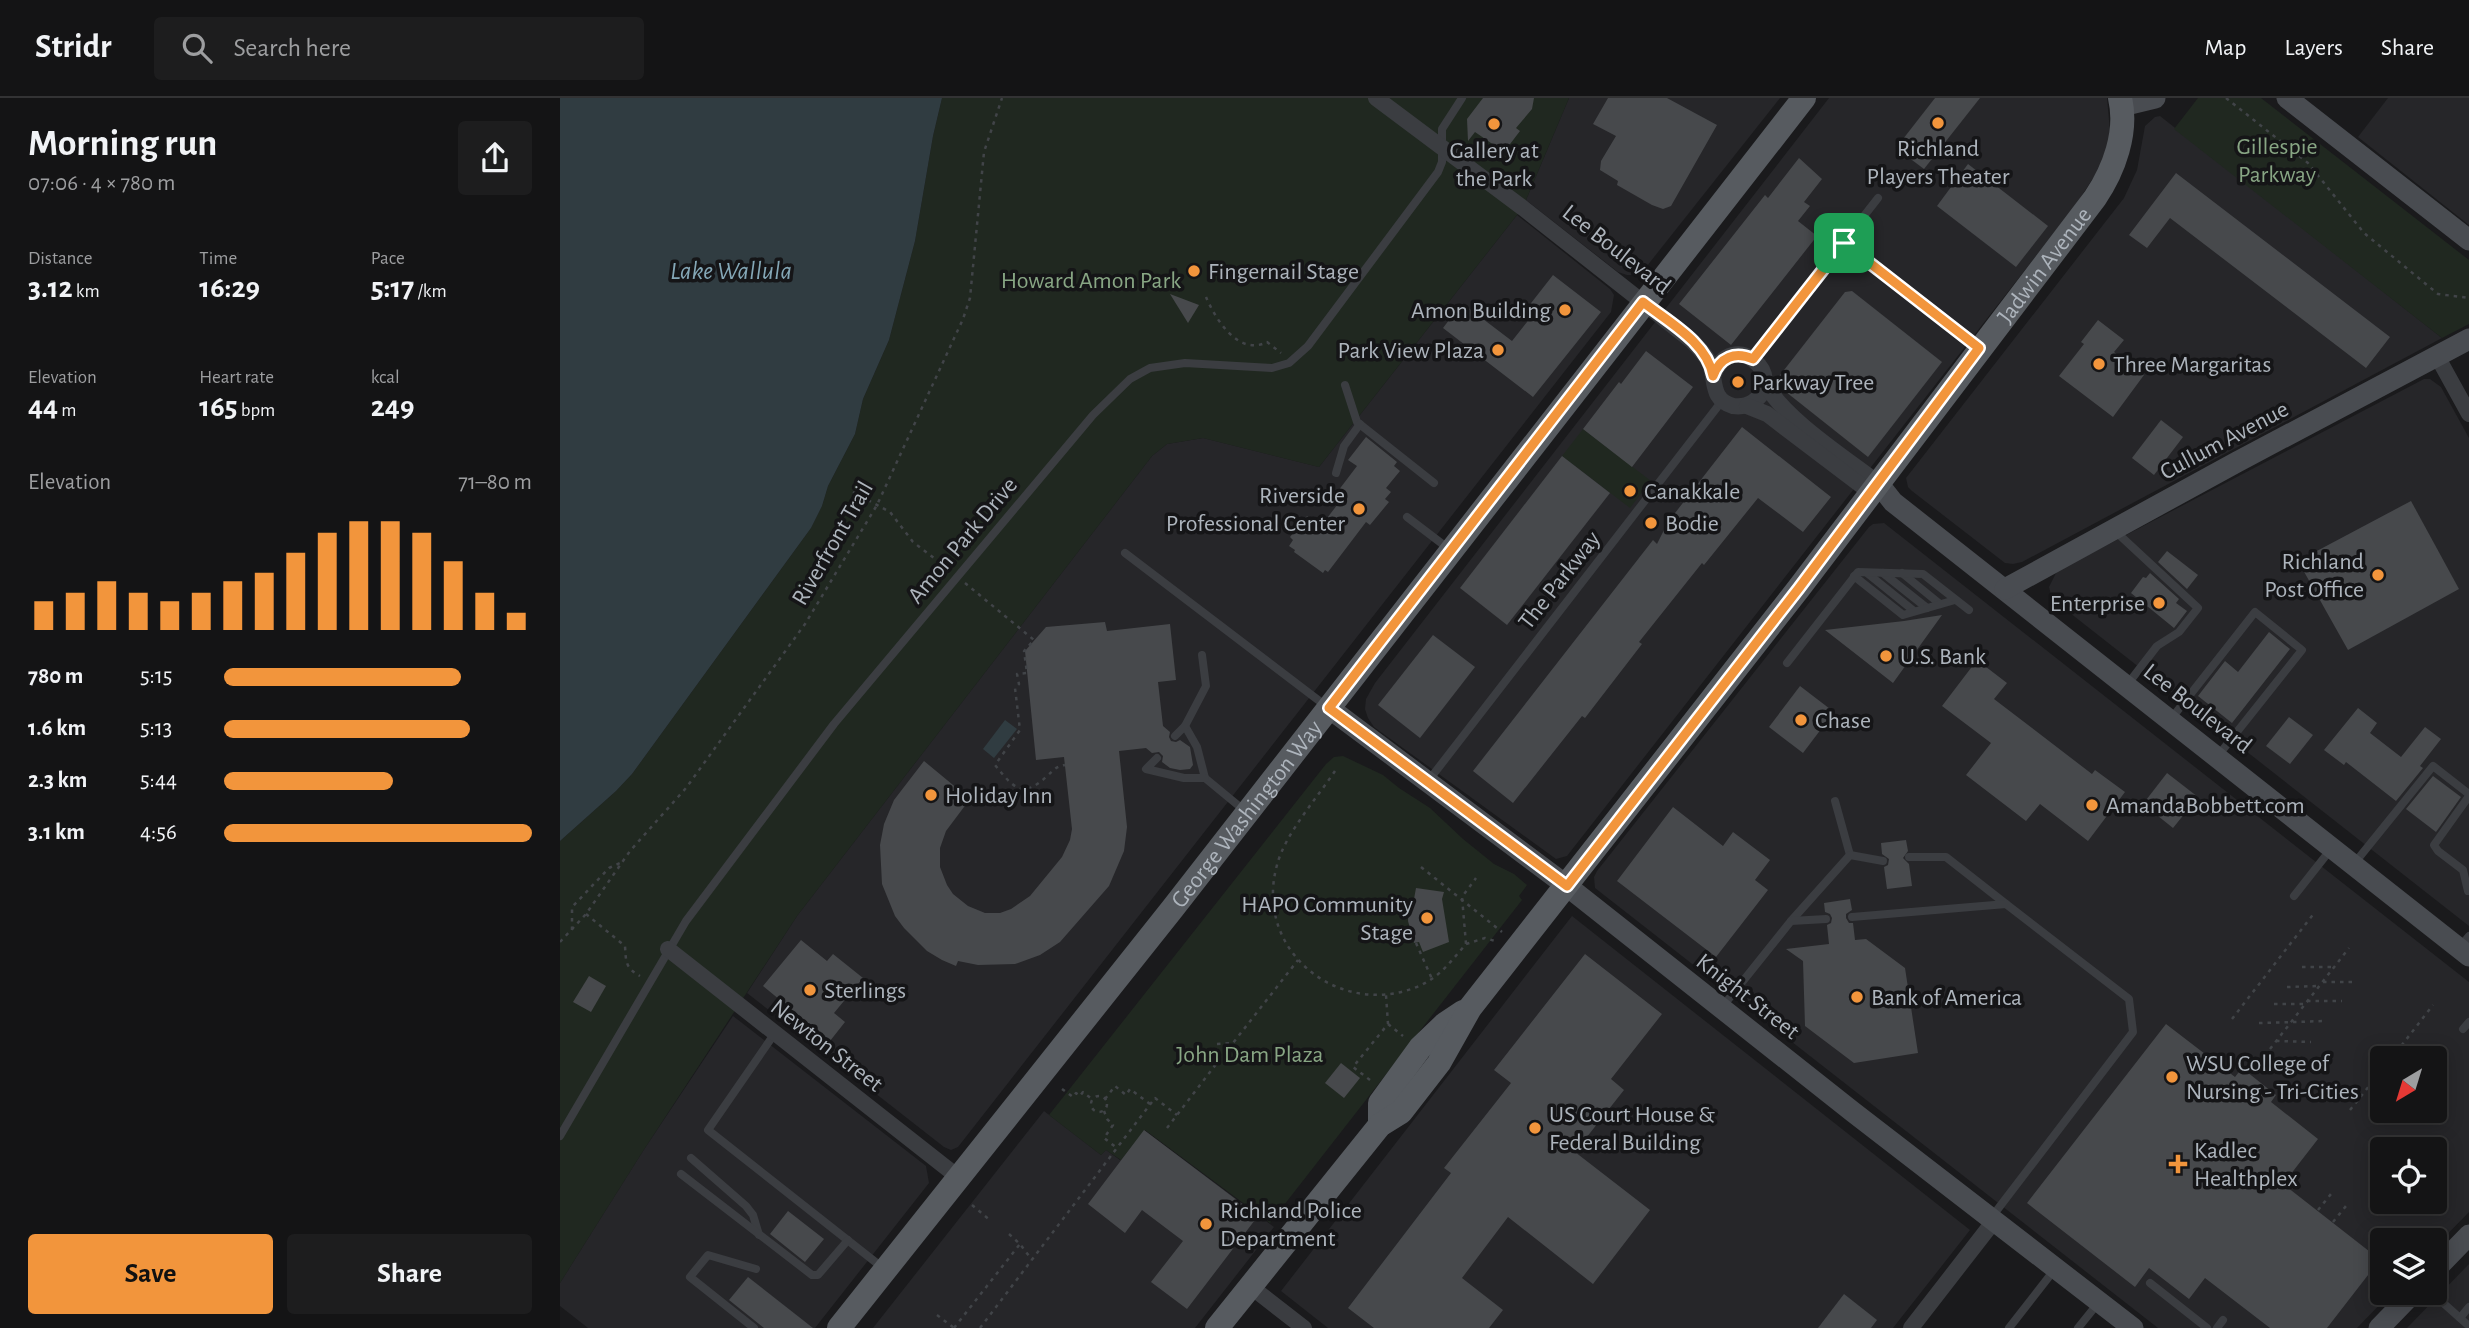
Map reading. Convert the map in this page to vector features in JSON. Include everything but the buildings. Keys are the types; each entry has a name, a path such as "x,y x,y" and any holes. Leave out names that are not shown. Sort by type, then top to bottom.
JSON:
{"main road":[{"name":"George Washington Way","path":"839,1328 1247,813 1804,98"},
{"name":"Jadwin Avenue","path":"1217,1328 1380,1125 1380,1103 1420,1048 1445,1024 1470,1008 1881,493 1979,348 2104,184 2121,136 2121,102"}],"street":[{"name":"Lee Boulevard","path":"1376,98 1643,302 1699,348 1709,362 1714,389 1722,401 1730,405 1747,406 1767,414 1881,493 2353,865 2466,947"},
{"name":"Jadwin Avenue","path":"2121,102 2155,98"},
{"path":"2287,98 2469,240"},
{"name":"Cullum Avenue","path":"2005,589 2469,339"},
{"path":"1713,376 1721,361 1728,356 1737,354 1753,359"},
{"path":"2437,356 2469,414"},
{"name":"Lee Boulevard","path":"1753,359 1762,369 1765,383 1776,399 1881,493"},
{"path":"1747,406 1759,397 1765,383"},
{"name":"Knight Street","path":"1329,708 1567,886 2133,1328"},
{"name":"Newton Street","path":"668,948 958,1177"},
{"path":"1911,1328 1992,1220"},
{"path":"2447,1258 2469,1235"},
{"path":"1250,1286 1304,1328"},
{"path":"2379,1328 2401,1305"}],"lane":[{"path":"1292,361 1308,346 1438,172 1441,165 1441,129 1462,98"},
{"path":"1753,359 1878,198"},
{"path":"1844,243 1979,348"},
{"name":"Amon Park Drive","path":"560,1136 686,920 806,760 1093,415 1130,379 1150,368 1173,364 1272,369 1292,361"},
{"path":"1345,384 1357,422 1434,483"},
{"name":"The Parkway","path":"1427,782 1722,401"},
{"path":"1336,473 1344,446 1360,424"},
{"path":"1407,517 1451,550"},
{"path":"2113,529 2198,608 2179,632 2157,646 2127,685"},
{"path":"1125,553 1329,708"},
{"path":"1787,663 1857,572 1923,574 1969,610"},
{"path":"1867,572 1914,611"},
{"path":"1882,573 1927,608"},
{"path":"1902,573 1940,604"},
{"path":"1854,576 1903,615 1955,600"},
{"path":"2170,720 2255,612 2302,650 2217,758"},
{"path":"1175,736 1185,726 1206,686 1202,655"},
{"path":"1185,726 1197,747 1205,778 1247,813"},
{"path":"1157,758 1146,769 1184,778 1205,778"},
{"path":"2353,865 2433,766 2469,795 2434,845 2463,870 2468,891"},
{"path":"1835,801 1850,855"},
{"path":"2294,896 2332,848"},
{"path":"1850,855 1883,861"},
{"path":"1721,1008 1791,921 1850,855"},
{"path":"1909,857 1946,857 2129,999 2133,1032 1992,1220"},
{"path":"1852,917 2006,904"},
{"path":"1791,921 1826,919"},
{"path":"775,1033 709,1130 885,1270"},
{"path":"691,1158 746,1206 753,1215 760,1236"},
{"path":"681,1174 812,1275 818,1276 848,1240"},
{"path":"754,1328 690,1277 708,1255 756,1269"},
{"path":"2009,1328 2055,1269"},
{"path":"2150,1283 2207,1328"},
{"path":"2078,1328 2099,1302"},
{"path":"2445,1305 2469,1326"},
{"path":"2460,1318 2469,1307"},
{"path":"2217,1328 2223,1320"}],"path":[{"name":"Riverfront Trail","path":"560,942 586,914 645,833 686,788 788,651 877,505 963,319 970,298 984,152 1002,98"},
{"path":"2226,98 2308,163 2364,233 2438,294 2469,298"},
{"path":"1206,298 1216,320 1226,331 1251,344 1263,345 1267,342 1292,361"},
{"path":"853,492 895,517 913,542 1034,640 1024,651 1027,673 1017,674 1019,684 1015,688 1020,730 995,765 1014,788 1025,790 1036,786 1057,766 1065,765"},
{"path":"1335,771 1287,842 1276,866 1273,895 1278,925 1283,938 1298,960 1315,976 1341,990 1386,995 1409,990 1432,979 1451,963 1466,944 1485,938 1495,941"},
{"path":"572,930 572,907 609,868 622,862"},
{"path":"1420,867 1502,932"},
{"path":"1466,944 1462,897 1476,878"},
{"path":"2232,1019 2315,912"},
{"path":"586,914 625,946 625,962 640,976"},
{"path":"1416,943 1432,979"},
{"path":"2270,1049 2349,948"},
{"path":"1217,1063 1236,1060 1233,1043 1298,960"},
{"path":"2302,967 2334,967"},
{"path":"2323,982 2357,982"},
{"path":"2287,987 2319,986"},
{"path":"1370,1081 1353,1067 1388,1024 1386,995"},
{"path":"2274,1004 2342,1001"},
{"path":"2401,1046 2434,1005"},
{"path":"2259,1023 2326,1021"},
{"path":"2276,1041 2311,1042"},
{"path":"1167,1128 1217,1063 1216,1044 1233,1043"},
{"path":"2350,1110 2370,1085"},
{"path":"1105,1099 1115,1086 1126,1096 1130,1089 1150,1104"},
{"path":"1062,1089 1073,1097 1076,1093 1080,1096 1083,1091 1093,1100 1093,1109 1097,1112 1104,1111"},
{"path":"1093,1100 1099,1097 1105,1099"},
{"path":"980,1328 1155,1098 1177,1115"},
{"path":"1105,1099 1107,1107 1104,1111 1107,1119 1114,1125 1104,1138 1117,1148"},
{"path":"2318,1210 2331,1194"},
{"path":"971,1205 991,1221"},
{"path":"2333,1222 2346,1206"},
{"path":"1009,1234 1032,1260"},
{"path":"937,1315 954,1328 1020,1244"}],"shaded area":[{"path":"1569,98 1780,98 1643,271 1636,275 1627,275 1618,272 1526,200"},
{"path":"1829,98 2107,98 2110,131 2107,150 2099,169 2075,206 1567,856 1556,859 1374,727 1365,709 1366,699 1375,683"},
{"path":"2388,98 2469,98 2469,225 2358,137"},
{"path":"2160,116 2442,338 2022,562 2005,563 1912,491 1906,478 2124,198 2137,170 2145,126"},
{"path":"1517,215 1610,289 1614,295 1611,312 958,1147 951,1150 944,1147 747,993 797,916 1152,456 1167,444 1203,438 1319,467"},
{"path":"2424,379 2430,379 2441,387 2469,438 2469,926 2056,602 2049,587 2056,573 2065,567"},
{"path":"1884,523 2469,982 2469,1212 2447,1235 2447,1228 2370,1228 2370,1305 2379,1305 2357,1328 2158,1328 1595,888 1594,877 1597,871 1869,527"},
{"path":"1572,916 1970,1230 1893,1328 1328,1328 1281,1291"},
{"path":"733,1016 926,1166 929,1183 815,1328 588,1328 560,1306 560,1283 643,1151"},
{"path":"1044,1111 1101,1155 1106,1150 1120,1160 1144,1130 1274,1227 1195,1328 873,1328"},
{"path":"2469,1264 2469,1328 2407,1328 2429,1305 2447,1305 2447,1287"}],"green space":[{"name":"Howard Amon Park","path":"942,98 1569,98 1526,200 1517,215 1319,467 1203,438 1167,444 1152,456 797,916 560,1283 560,841 632,774 811,528 828,486 855,434 863,399 889,340 915,241"},
{"name":"Gillespie Parkway","path":"2198,98 2261,98 2469,260 2469,324 2442,338 2174,129"},
{"path":"1583,429 1651,481 1630,508 1562,456"},
{"name":"John Dam Plaza","path":"1343,756 1383,775 1430,808 1494,864 1514,874 1527,885 1519,896 1522,900 1270,1223 1145,1130 1121,1160 1106,1150 1101,1155 1049,1115 1326,764 1334,757"}],"water":[{"name":"Lake Wallula","path":"560,98 942,98 915,241 889,340 863,399 855,434 828,486 811,528 632,774 560,841"},
{"path":"1005,720 1017,729 994,758 983,749"}],"place":[{"name":"Richland Players Theater","path":"1938,123"},
{"name":"Gallery at the Park","path":"1494,124"},
{"name":"Fingernail Stage","path":"1194,271"},
{"name":"Amon Building","path":"1565,310"},
{"name":"Park View Plaza","path":"1498,350"},
{"name":"Three Margaritas","path":"2099,364"},
{"name":"Parkway Tree","path":"1738,382"},
{"name":"Canakkale","path":"1630,491"},
{"name":"Riverside Professional Center","path":"1359,509"},
{"name":"Bodie","path":"1651,523"},
{"name":"Richland Post Office","path":"2378,575"},
{"name":"Enterprise","path":"2159,603"},
{"name":"U.S. Bank","path":"1886,656"},
{"name":"Chase","path":"1801,720"},
{"name":"Holiday Inn","path":"931,795"},
{"name":"AmandaBobbett.com","path":"2092,805"},
{"name":"HAPO Community Stage","path":"1427,918"},
{"name":"Sterlings","path":"810,990"},
{"name":"Bank of America","path":"1857,997"},
{"name":"WSU College of Nursing - Tri-Cities","path":"2172,1077"},
{"name":"US Court House & Federal Building","path":"1535,1128"},
{"name":"Kadlec Healthplex","path":"2178,1164"},
{"name":"Richland Police Department","path":"1206,1224"}],"route":[{"path":"1844,243 1979,348 1799,588 1567,886 1329,708 1643,302 1705,354 1713,376 1721,361 1728,356 1737,354 1753,359 1844,243"}]}
